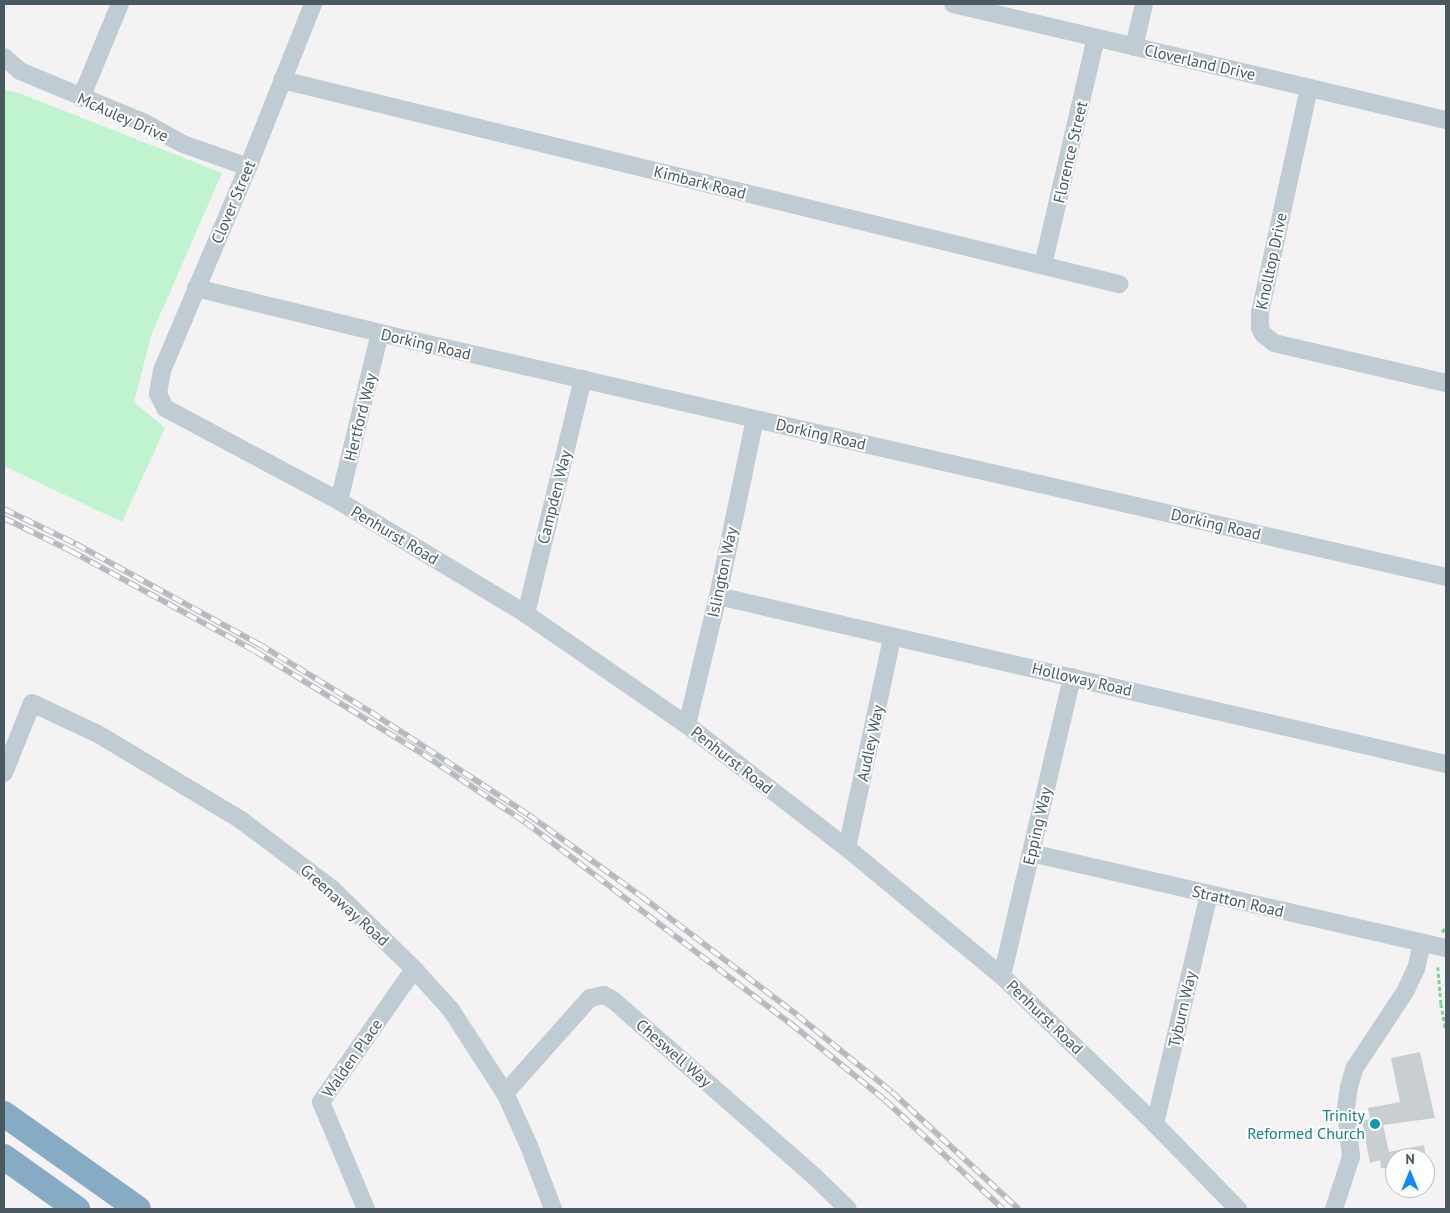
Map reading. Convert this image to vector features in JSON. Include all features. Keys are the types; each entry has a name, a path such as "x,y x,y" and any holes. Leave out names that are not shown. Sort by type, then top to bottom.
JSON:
{"highway":[{"path":"4,1114 138,1209"},
{"path":"36,1137 155,1209"},
{"path":"4,1158 77,1209"},
{"path":"4,1164 54,1209"}],"street":[{"path":"81,98 120,4"},
{"name":"Clover Street","path":"160,400 158,384 162,371 248,167 313,4"},
{"name":"Cloverland Drive","path":"953,4 1446,120"},
{"path":"1134,47 1144,4"},
{"name":"Florence Street","path":"1044,265 1096,38"},
{"name":"McAuley Drive","path":"4,57 20,71 145,123 183,144 248,167"},
{"name":"Kimbark Road","path":"282,80 1119,284"},
{"name":"Knolltop Drive","path":"1309,88 1260,312 1260,328 1263,334 1274,343 1446,383"},
{"name":"Dorking Road","path":"196,288 380,334 1446,577"},
{"name":"Hertford Way","path":"339,501 380,334"},
{"name":"Campden Way","path":"526,614 583,379"},
{"name":"Penhurst Road","path":"160,400 165,408 174,414 339,501 526,614 687,724 847,848 1002,976 1155,1124 1238,1209"},
{"name":"Islington Way","path":"687,724 718,596 755,419"},
{"name":"Holloway Road","path":"718,596 892,638 1072,677 1446,764"},
{"name":"Audley Way","path":"847,848 892,638"},
{"name":"Epping Way","path":"1002,976 1072,677"},
{"name":"Greenaway Road","path":"4,773 32,703 98,734 241,820 331,888 414,969 451,1010 505,1094 529,1146 553,1209"},
{"name":"Stratton Road","path":"1031,853 1422,943 1444,940"},
{"name":"Tyburn Way","path":"1155,1124 1209,894"},
{"path":"1334,1209 1351,1157 1346,1108 1353,1072 1406,990 1416,969 1422,943"},
{"name":"Walden Place","path":"366,1209 321,1102 414,969"},
{"name":"Cheswell Way","path":"505,1094 590,998 604,994 814,1176 848,1209"}],"path":[{"path":"1444,940 1446,926"},
{"path":"1438,967 1441,1004 1446,1030"}],"green space":[{"path":"4,90 19,93 222,173 152,333 134,402 165,428 122,522 4,466"}],"building":[{"name":"Trinity Reformed Church","path":"1420,1052 1435,1118 1383,1125 1388,1148 1385,1148 1385,1168 1381,1168 1380,1160 1370,1163 1362,1121 1370,1119 1368,1108 1400,1102 1391,1058"},
{"name":"Trinity Reformed Church","path":"1424,1145 1424,1148 1409,1148"}],"railway":[{"path":"4,509 76,544 259,644 371,712 529,815 641,896 797,1015 892,1092 1019,1209"},
{"path":"4,518 71,551 255,651 423,754 525,822 790,1023 885,1100 1003,1209"}],"place":[{"name":"Trinity Reformed Church","path":"1375,1124"}]}
